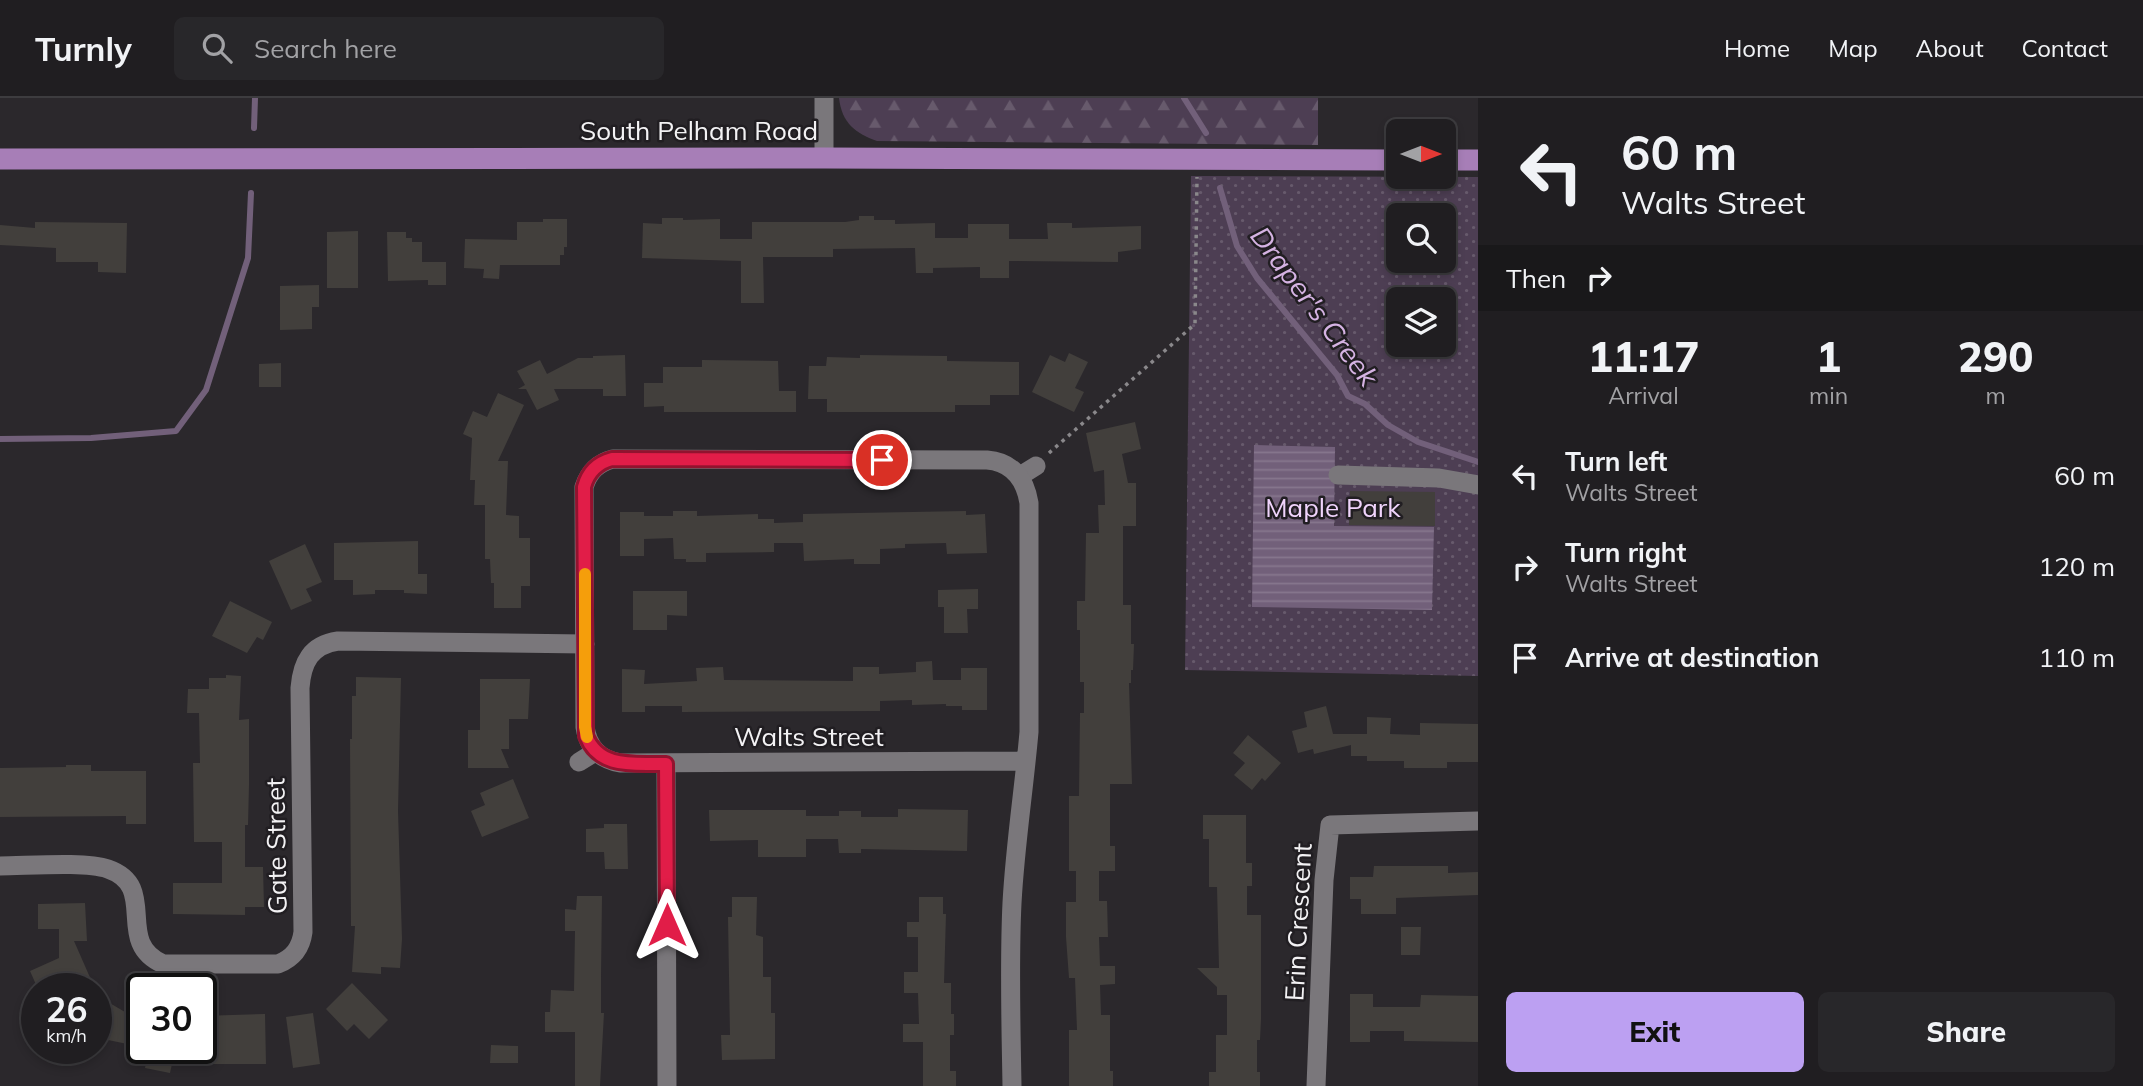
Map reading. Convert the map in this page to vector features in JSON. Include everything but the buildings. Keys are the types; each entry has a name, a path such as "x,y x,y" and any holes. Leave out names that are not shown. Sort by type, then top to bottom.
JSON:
{"main road":[{"name":"South Pelham Road","path":"0,159 1386,160"},
{"path":"1456,160 1478,160"}],"street":[{"path":"824,98 824,158"},
{"name":"Walts Street","path":"1026,761 620,764 603,758 587,757 590,744 585,727 584,487 589,462 612,459 987,460 1028,471"},
{"path":"1012,1086 1012,903 1029,732 1028,471"},
{"path":"1338,475 1367,482 1405,482 1438,478 1478,485"},
{"name":"Gate Street","path":"0,866 82,866 105,868 114,872 130,888 135,898 138,938 144,962 172,965 269,965 298,960 303,932 301,679 302,669 312,652 328,642 338,641 585,644"},
{"path":"666,764 667,1086"},
{"name":"Erin Crescent","path":"1315,1086 1330,825 1478,821"}],"path":[{"path":"1028,471 1195,324 1197,159"}],"green space":[{"path":"839,98 1318,98 1318,145 877,141 851,126 843,114"},
{"name":"Maple Park","path":"1191,176 1386,177 1386,189 1456,189 1456,177 1478,177 1478,676 1185,670"}],"shaded area":[{"path":"1254,445 1335,447 1334,526 1434,527 1432,610 1252,607"}],"waterway":[{"name":"Draper's Creek","path":"254,128 255,98"},
{"name":"Draper's Creek","path":"1184,98 1206,133"},
{"name":"Draper's Creek","path":"1220,188 1237,246 1257,278 1337,375 1348,396 1365,404 1388,425 1418,442 1478,462"},
{"path":"0,439 91,438 176,431 206,390 248,258 251,193"}],"slow traffic":[{"path":"585,574 587,737"}],"route":[{"path":"667,925 666,764 611,762 596,752 586,736 584,487 587,479 597,466 612,459 882,460"}]}
